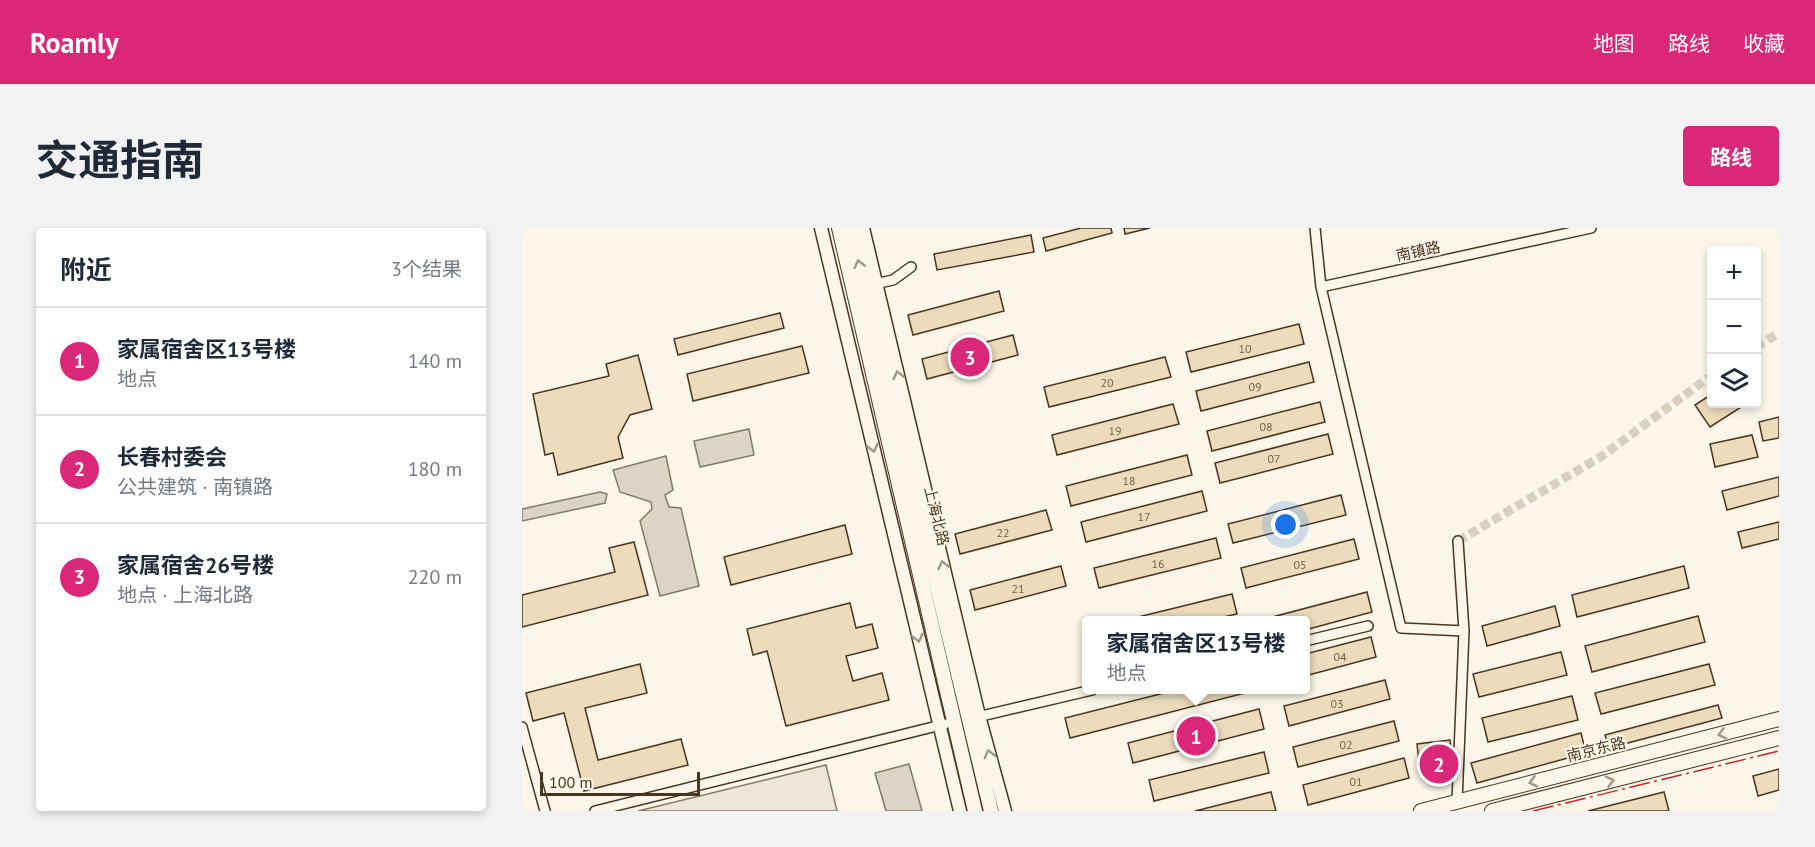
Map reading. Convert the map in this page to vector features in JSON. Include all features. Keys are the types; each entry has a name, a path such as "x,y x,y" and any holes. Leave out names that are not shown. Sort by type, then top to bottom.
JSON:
{"main road":[{"name":"上海北路","path":"839,228 975,811"},
{"name":"上海北路","path":"851,228 871,285 974,718 991,811"},
{"name":"南京东路","path":"1421,811 1779,719"},
{"path":"1492,811 1779,738"}],"street":[{"path":"821,228 960,811"},
{"path":"863,228 871,285 893,280 911,267"},
{"path":"1315,228 1322,287 1401,628 1464,631"},
{"name":"南镇路","path":"1322,287 1591,228"},
{"path":"1457,802 1464,631 1458,541"},
{"path":"1310,640 1368,626"},
{"path":"595,811 1082,692"},
{"path":"974,718 1005,811"},
{"path":"522,727 544,811"}],"shaded area":[{"path":"749,429 754,455 700,467 694,441"},
{"path":"666,456 673,490 665,495 669,507 681,508 699,586 660,596 640,521 652,509 651,502 620,492 613,470"},
{"path":"600,492 607,494 605,503 522,521 522,509"},
{"path":"909,764 922,811 886,811 875,773"},
{"path":"826,765 837,811 638,811"}],"building":[{"path":"1081,228 1111,228 1112,233 1046,251 1043,238"},
{"path":"1124,228 1150,228 1125,234"},
{"path":"1031,235 1034,252 937,270 934,254"},
{"path":"999,291 1004,311 913,335 908,315"},
{"path":"780,313 784,328 678,355 674,339"},
{"path":"1299,324 1304,344 1191,372 1186,352"},
{"path":"1013,335 1018,355 927,379 922,359"},
{"path":"802,346 809,373 693,401 687,374"},
{"path":"638,355 652,409 630,415 618,437 623,458 558,475 553,453 545,455 533,394 609,376 606,364"},
{"path":"1165,357 1171,377 1049,407 1044,387"},
{"path":"1309,362 1314,382 1201,411 1196,391"},
{"path":"1707,397 1707,408 1740,408 1710,427 1695,405"},
{"path":"1320,402 1325,422 1212,451 1207,431"},
{"path":"1173,404 1179,424 1057,455 1052,435"},
{"path":"1779,417 1779,438 1763,441 1759,422"},
{"path":"1328,434 1333,454 1220,483 1215,463"},
{"path":"1752,435 1758,457 1715,467 1710,444"},
{"path":"1187,455 1192,475 1071,506 1066,486"},
{"path":"1779,477 1779,496 1727,510 1722,491"},
{"path":"1202,491 1207,511 1086,542 1081,522"},
{"path":"1341,495 1346,515 1233,543 1228,524"},
{"path":"1046,510 1052,530 960,554 955,534"},
{"path":"1779,522 1779,539 1742,548 1738,532"},
{"path":"845,525 852,554 731,585 724,557"},
{"path":"1216,538 1221,558 1099,588 1094,568"},
{"path":"1354,539 1359,559 1246,588 1241,568"},
{"path":"634,542 648,595 522,627 522,595 615,572 609,548"},
{"path":"1061,566 1066,586 975,610 970,590"},
{"path":"1684,566 1689,588 1577,617 1572,595"},
{"path":"1367,592 1372,612 1310,629 1310,616 1276,616"},
{"path":"1232,594 1237,614 1228,616 1142,616"},
{"path":"850,603 856,628 872,624 878,648 846,656 853,681 882,673 889,700 786,726 767,651 753,655 747,629"},
{"path":"1555,606 1560,626 1487,646 1482,626"},
{"path":"1698,616 1705,642 1592,672 1585,646"},
{"path":"1371,637 1376,657 1310,675 1310,653"},
{"path":"1561,652 1567,675 1479,697 1473,674"},
{"path":"640,664 647,693 585,708 598,760 681,739 688,765 584,791 564,713 533,721 526,693"},
{"path":"1709,664 1715,685 1601,714 1595,693"},
{"path":"1385,680 1390,699 1289,726 1284,706"},
{"path":"1160,694 1241,694 1070,738 1065,718"},
{"path":"1572,696 1578,720 1488,742 1482,718"},
{"path":"1718,705 1722,718 1609,748 1605,735"},
{"path":"1259,709 1264,729 1133,763 1128,743"},
{"path":"1394,721 1399,741 1298,767 1293,747"},
{"path":"1581,733 1586,753 1477,783 1471,763"},
{"path":"1450,740 1453,768 1420,771 1417,744"},
{"path":"1264,752 1269,773 1154,801 1149,780"},
{"path":"1404,758 1409,778 1308,805 1303,785"},
{"path":"1779,769 1779,790 1758,796 1753,776"},
{"path":"1271,792 1276,811 1195,811"},
{"path":"1664,792 1669,811 1588,811"}],"tunnel":[{"path":"1761,344 1779,333"},
{"path":"1458,541 1602,456 1707,379"}],"power":[{"path":"1533,811 1779,751"}],"place":[{"name":"家属宿舍26号楼","path":"970,357"},
{"name":"家属宿舍区13号楼","path":"1196,736"},
{"name":"长春村委会","path":"1439,764"}]}
